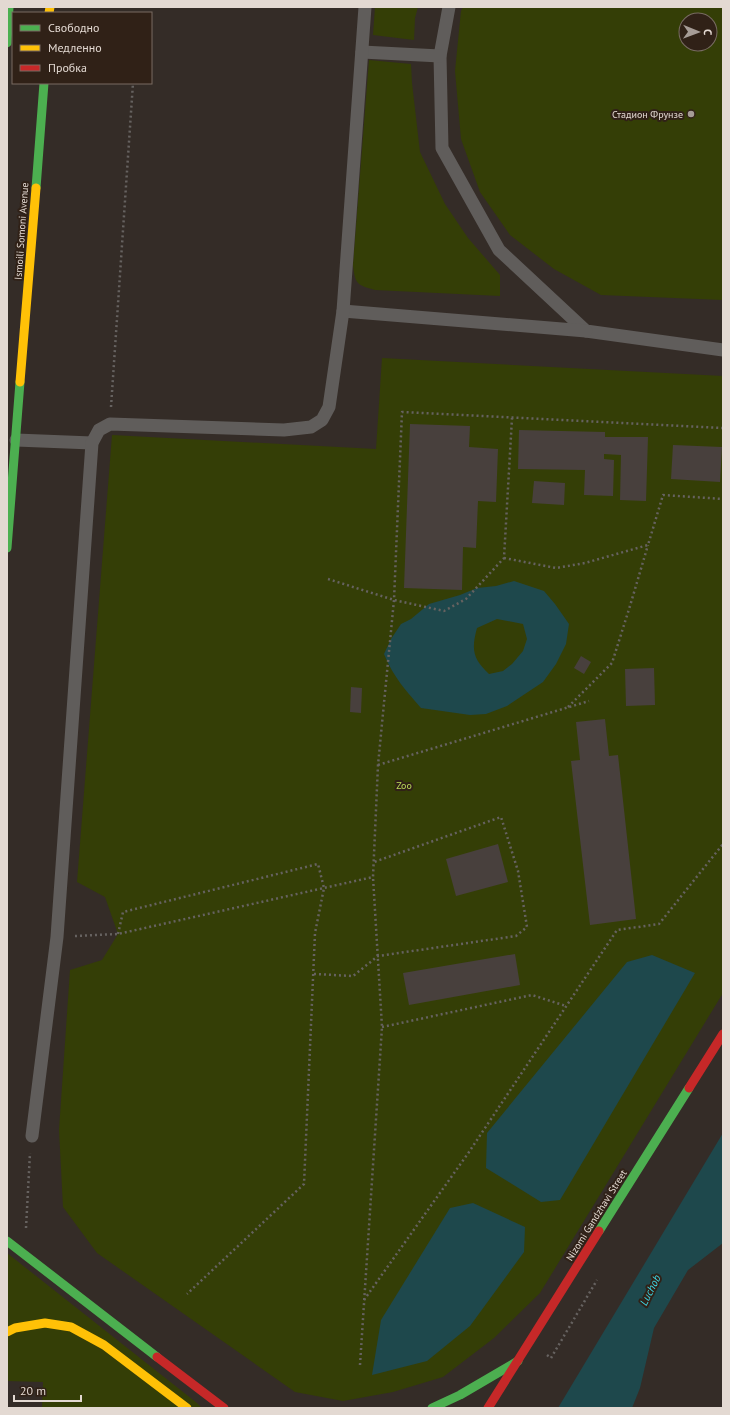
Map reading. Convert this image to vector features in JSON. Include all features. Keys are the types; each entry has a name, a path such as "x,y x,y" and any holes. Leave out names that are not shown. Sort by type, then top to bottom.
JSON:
{"main road":[{"path":"7,43 9,7"},
{"name":"Ismoili Somoni Avenue","path":"7,548 44,84"},
{"name":"Nizomi Gandzhavi Street","path":"488,1408 723,1034"},
{"path":"7,1241 224,1408"},
{"path":"7,1332 15,1328 45,1323 71,1328 104,1345 187,1408"},
{"path":"432,1408 460,1395 518,1361"}],"lane":[{"path":"32,1136 57,937 92,443 99,430 110,424 284,430 311,427 322,420 329,407 343,311 365,7"},
{"path":"449,7 440,56 442,148 499,250 586,331"},
{"path":"362,52 440,56"},
{"path":"343,311 586,331 723,350"},
{"path":"16,440 92,443"}],"path":[{"path":"110,424 133,84"},
{"path":"360,1365 382,1027 373,877 378,765 394,600 402,412 723,428"},
{"path":"328,579 394,600 444,611 466,599 504,558 512,418"},
{"path":"568,707 612,663 663,495 723,499"},
{"path":"504,558 556,568 585,563 648,545"},
{"path":"378,765 589,701"},
{"path":"314,974 353,976 378,956 516,936 527,927 518,871 501,817 374,862"},
{"path":"364,1300 469,1152 617,930 658,924 723,844"},
{"path":"118,934 123,912 318,864 324,888 315,933 304,1184 187,1294"},
{"path":"57,937 118,934 373,877"},
{"path":"382,1027 532,995 566,1006"},
{"path":"25,1230 32,1136"}],"green space":[{"path":"375,7 418,7 415,18 414,40 373,35"},
{"path":"463,7 723,7 723,300 601,295 554,269 510,235 480,192 461,139 455,71 461,11"},
{"path":"369,60 411,64 420,152 445,204 468,238 500,275 500,296 375,290 364,287 356,280 353,265"},
{"name":"Zoo","path":"382,358 723,376 723,993 540,1293 494,1338 443,1377 393,1392 343,1401 295,1392 97,1253 63,1207 59,1130 70,970 102,960 118,934 105,897 77,882 112,435 376,449"},
{"path":"7,1253 202,1408 42,1408 43,1382 7,1381"}],"water":[{"path":"514,581 544,591 555,604 569,624 566,644 556,664 543,682 507,706 486,714 470,715 421,708 396,677 384,654 391,639 401,624 411,619 429,604 460,595 477,588 496,586","holes":["497,619 523,624 527,639 523,651 512,664 503,671 489,674 480,664 475,654 474,642 477,628"]},
{"path":"652,955 695,973 560,1200 541,1202 486,1168 487,1133 627,962"},
{"name":"Luchob","path":"723,1133 723,1243 688,1270 654,1328 640,1388 632,1408 558,1408"},
{"path":"473,1203 525,1227 524,1252 470,1326 427,1361 372,1375 381,1320 450,1208"}],"building":[{"path":"410,424 470,426 469,447 498,449 496,502 478,501 476,548 463,547 462,590 404,588"},
{"path":"519,430 605,432 605,437 648,437 646,501 620,500 621,455 604,454 604,459 614,460 613,496 584,495 585,470 518,469"},
{"path":"673,445 722,447 720,482 671,479"},
{"path":"534,481 565,483 564,505 532,503"},
{"path":"581,656 591,662 584,674 574,668"},
{"path":"654,668 655,705 626,706 625,669"},
{"path":"351,687 362,688 361,713 350,712"},
{"path":"605,719 609,756 618,755 636,919 590,925 571,761 580,760 576,722"},
{"path":"498,844 508,882 456,896 446,859"},
{"path":"515,954 520,985 409,1005 403,973"}],"traffic: fast":[{"path":"7,43 9,7"},
{"path":"36,188 44,84"},
{"path":"7,548 20,382"},
{"path":"599,1231 689,1088"},
{"path":"7,1241 157,1357"},
{"path":"432,1408 460,1395 518,1361"}],"traffic: slow":[{"path":"49,12 50,7"},
{"path":"20,382 36,188"},
{"path":"7,1332 15,1328 45,1323 71,1327 104,1345 187,1408"}],"traffic: jam":[{"path":"689,1088 723,1034"},
{"path":"488,1408 599,1231"},
{"path":"157,1357 224,1408"}],"place":[{"name":"Стадион Фрунзе","path":"691,114"}]}
